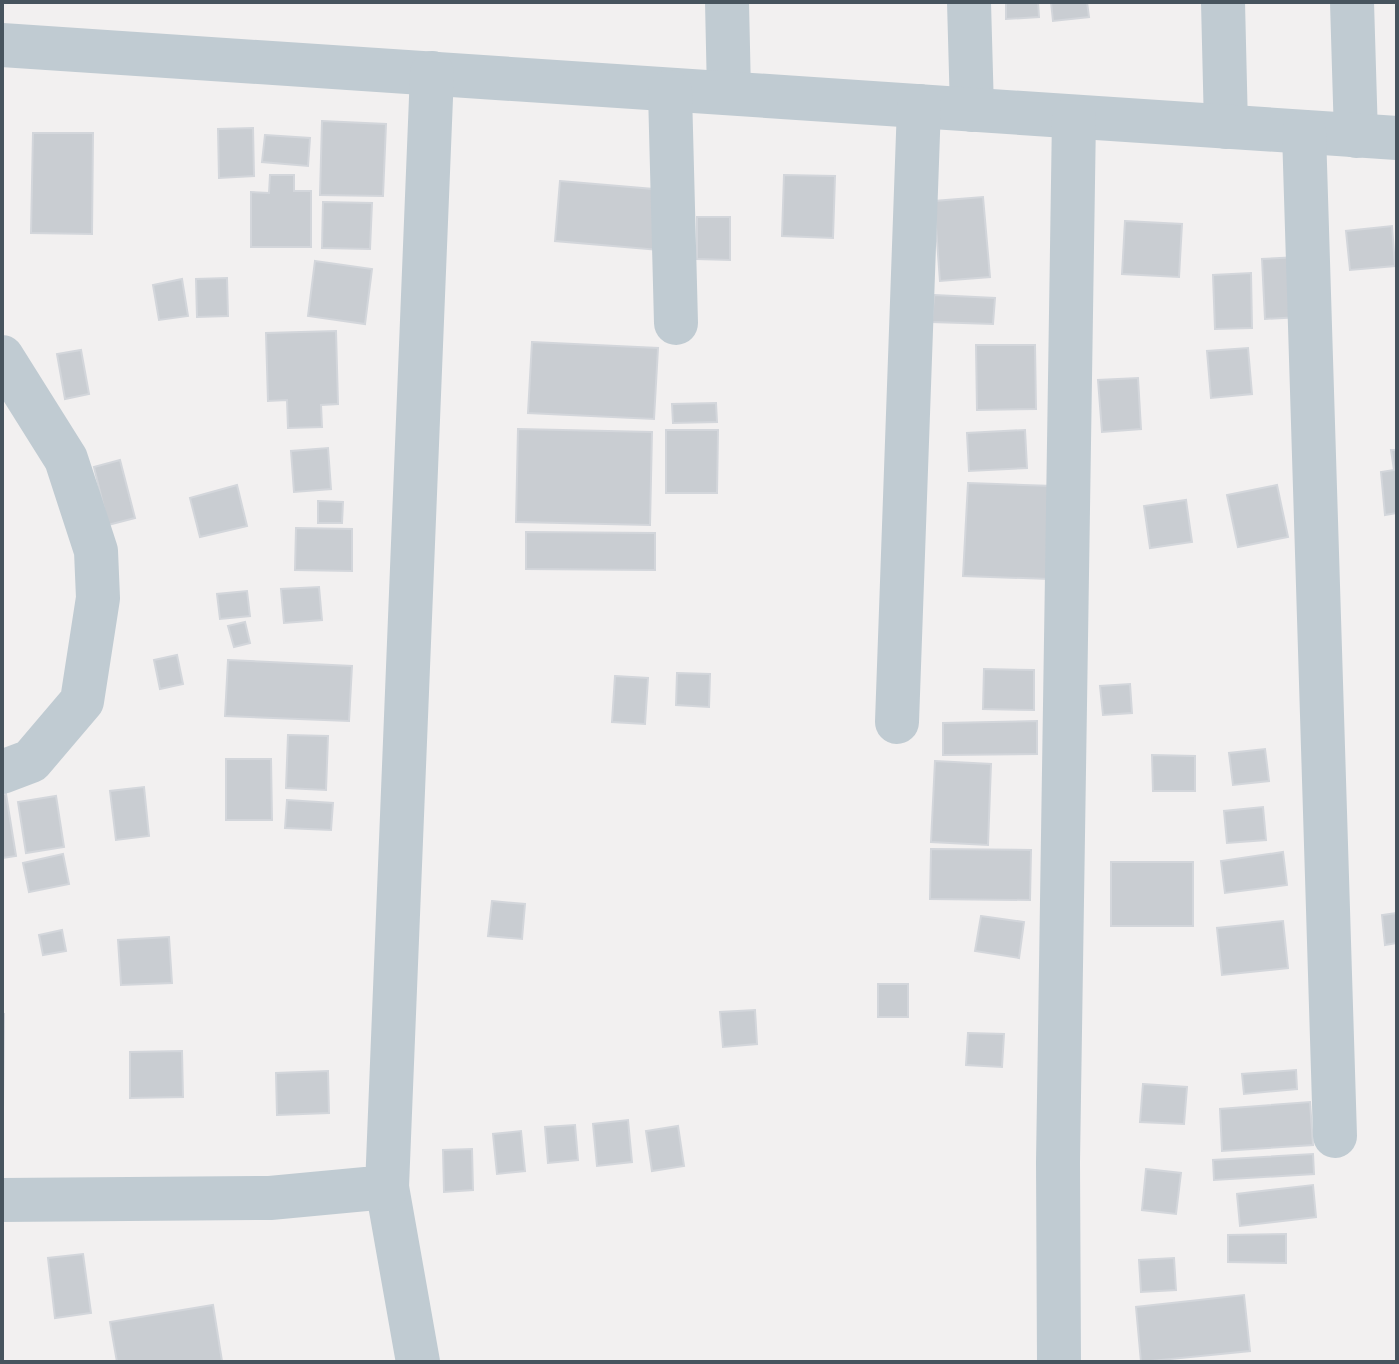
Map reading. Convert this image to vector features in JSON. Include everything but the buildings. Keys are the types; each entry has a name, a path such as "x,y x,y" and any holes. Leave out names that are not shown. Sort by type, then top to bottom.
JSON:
{"street":[{"path":"727,2 729,93"},
{"path":"969,2 972,110"},
{"path":"1223,2 1226,127"},
{"path":"2,45 1377,137 1352,2"},
{"path":"418,1362 387,1187 432,73"},
{"path":"670,92 676,323"},
{"path":"897,722 919,106"},
{"path":"1059,1362 1058,1162 1074,117"},
{"path":"1304,132 1335,1136"},
{"path":"2,357 66,459 96,551 98,598 82,701 31,761 2,772"},
{"path":"2,1200 270,1198 387,1187"}]}
